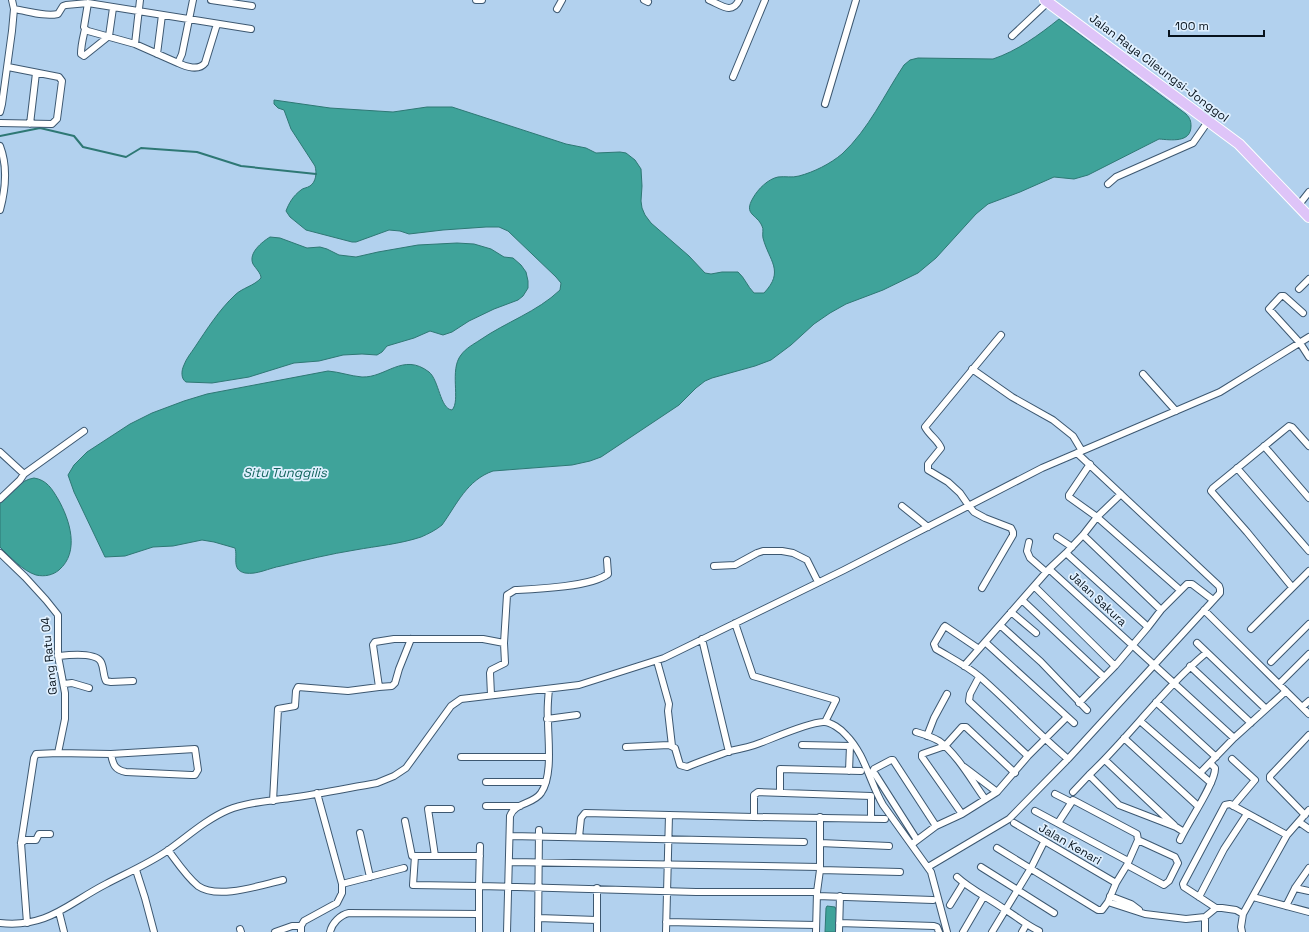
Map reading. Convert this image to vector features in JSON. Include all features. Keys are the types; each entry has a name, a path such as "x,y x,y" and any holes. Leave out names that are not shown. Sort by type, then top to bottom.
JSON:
{"main road":[{"name":"Jalan Raya Cileungsi-Jonggol","path":"1047,1 1209,120 1239,144 1309,216"}],"street":[{"path":"0,112 8,67 14,9 12,0"},
{"path":"134,44 140,0"},
{"path":"178,63 182,54 193,0"},
{"path":"211,0 252,6"},
{"path":"476,0 482,0"},
{"path":"557,9 562,0"},
{"path":"709,0 727,8 732,8 736,6 739,0"},
{"path":"733,77 765,0"},
{"path":"825,104 856,0"},
{"path":"1012,36 1047,1"},
{"path":"14,9 42,14 58,14 63,6 88,3 251,29"},
{"path":"88,3 81,52 84,56 109,36 112,8"},
{"path":"157,54 162,15"},
{"path":"85,29 134,44 185,66 199,68 205,63 217,24"},
{"path":"0,123 52,124 57,119 62,81 59,77 8,67"},
{"path":"30,124 36,73"},
{"path":"1108,184 1116,177 1193,143 1209,120"},
{"path":"0,146 6,163 5,184 0,210"},
{"path":"1298,206 1309,192"},
{"path":"1298,289 1309,279"},
{"path":"1303,313 1284,296 1281,296 1269,308 1300,342 1309,357"},
{"path":"982,588 1013,535 1013,532 1011,528 974,512 968,506 960,493 948,482 928,470 928,464 941,448 940,444 925,427 1001,334"},
{"path":"0,923 22,924 46,919 105,885 136,870 168,850 214,816 229,809 377,783 394,776 406,768 450,706 461,699 579,685 657,661 928,527 1042,468 1224,390 1309,337"},
{"path":"928,867 1009,820 1068,759 1220,593 1219,586 1090,464 1079,452 1073,436 1053,420 1012,397 972,369"},
{"path":"1143,374 1176,411"},
{"path":"1292,587 1247,532 1212,493 1211,489 1289,426 1292,427 1309,446"},
{"path":"0,499 20,480 24,474 84,432"},
{"path":"1264,446 1309,498"},
{"path":"0,452 24,474"},
{"path":"1090,464 1069,497 1097,517 1180,590"},
{"path":"1237,468 1309,551"},
{"path":"964,666 1048,570 1072,547 1097,517 1121,494"},
{"path":"902,506 928,527"},
{"path":"1083,535 1161,610"},
{"path":"1057,537 1072,547"},
{"name":"Jalan Sakura","path":"1029,542 1027,551 1030,558 1048,570 1153,665 1174,682 1234,738"},
{"path":"714,566 735,565 763,551 782,550 808,560 818,582"},
{"name":"Gang Ratu 04","path":"0,553 25,577 58,615 58,656 64,684 65,718 58,753"},
{"path":"1066,553 1148,627"},
{"path":"492,695 491,670 505,663 504,643 507,595 515,590 570,585 597,580 608,574 607,560"},
{"path":"1250,629 1309,571"},
{"path":"1079,703 1114,666 1161,610 1187,584 1192,584 1213,600"},
{"path":"1034,586 1114,666"},
{"path":"1022,600 1104,677"},
{"path":"1204,610 1309,714"},
{"path":"1011,612 1036,633"},
{"path":"735,623 753,676 836,700 825,722"},
{"path":"1271,662 1309,624"},
{"path":"1000,625 1041,662 1087,710"},
{"path":"979,649 947,627 944,627 934,644 935,648 979,676 1045,740 1068,759"},
{"path":"379,687 373,644 376,642 411,639 483,639 504,643"},
{"path":"273,801 278,708 295,706 297,688 301,687 348,691 392,686 396,683 399,669 411,639"},
{"path":"702,639 729,752"},
{"path":"985,642 1074,723"},
{"path":"1197,643 1266,709"},
{"path":"1073,792 1105,760 1174,682 1206,653"},
{"path":"1279,684 1309,654"},
{"path":"58,656 95,656 99,658 101,662 106,681 134,681"},
{"path":"657,661 669,704 668,711 672,746 675,748 678,763 683,767 758,744 807,726 825,722 830,723 845,734 853,743 866,767 878,796 914,842"},
{"path":"1190,666 1251,723"},
{"path":"979,676 971,690 968,701 1028,756"},
{"path":"64,684 72,683 89,688"},
{"path":"507,932 511,814 521,806 538,797 546,782 549,757 548,689"},
{"path":"1200,773 1234,738 1286,691"},
{"path":"927,736 934,718 947,694"},
{"path":"1302,707 1309,701"},
{"path":"1156,702 1216,757"},
{"path":"548,719 577,715"},
{"path":"914,842 936,826 962,814 997,792 1028,756 1067,717"},
{"path":"1140,720 1211,783"},
{"path":"962,814 922,757 922,754 945,746 962,727 966,727 1014,773"},
{"path":"916,732 938,741 945,746 985,799"},
{"path":"1242,932 1241,927 1243,914 1287,835 1307,813 1270,779 1270,776 1309,735"},
{"path":"1124,738 1198,806"},
{"path":"802,745 850,746 849,770"},
{"path":"626,747 672,746"},
{"path":"27,923 21,843 34,756 39,753 111,754 195,749 198,770 195,774 191,775 126,772 117,769 113,765 111,754"},
{"path":"461,757 549,757"},
{"path":"1232,759 1255,780 1233,806"},
{"path":"936,826 893,760 874,769 874,772 931,872 947,932"},
{"path":"1105,760 1176,827"},
{"path":"1180,840 1211,783 1215,768 1210,763"},
{"path":"960,764 997,792"},
{"path":"780,793 780,768 861,771"},
{"path":"1089,775 1119,805 1176,827 1184,832"},
{"path":"486,782 546,782"},
{"path":"754,817 755,793 780,793 871,796 871,818"},
{"path":"275,932 296,926 301,929 304,921 338,903 342,893 342,884 317,794"},
{"path":"997,848 1098,910 1102,910 1108,902 1116,883 1128,863 1138,840 1137,834 1073,800 1071,802 1055,794"},
{"path":"1058,823 1071,802"},
{"path":"1243,914 1227,908 1216,908 1184,888 1183,881 1223,807 1228,804 1233,806 1287,835"},
{"path":"486,806 521,806"},
{"path":"435,856 428,809 451,809"},
{"path":"1035,811 1164,885 1169,881 1178,863 1176,857 1138,840"},
{"path":"579,837 580,818 585,813 884,819"},
{"path":"666,932 669,814"},
{"path":"1199,897 1224,849 1247,814"},
{"path":"666,922 816,929 817,894 820,868 820,817"},
{"path":"405,822 412,856 414,856 413,885 817,894 933,900"},
{"path":"1299,822 1309,829"},
{"name":"Jalan Kenari","path":"1014,823 1116,883"},
{"path":"360,833 370,877"},
{"path":"510,836 539,833 579,837 804,842"},
{"path":"538,932 539,833"},
{"path":"21,843 25,840 36,840 39,834 50,834"},
{"path":"992,932 1031,868 1044,842"},
{"path":"820,843 889,846"},
{"path":"479,932 480,846"},
{"path":"168,850 180,867 199,886 207,890 227,892 283,880"},
{"path":"414,856 480,856"},
{"path":"510,862 820,868 900,872"},
{"path":"981,867 1054,913"},
{"path":"342,884 404,868"},
{"path":"1286,906 1295,888 1309,868"},
{"path":"136,870 154,932"},
{"path":"957,877 964,884 1005,909 1026,925 1039,931"},
{"path":"950,905 964,884"},
{"path":"597,888 597,932"},
{"path":"1295,888 1309,891"},
{"path":"839,932 840,896"},
{"path":"963,932 984,896"},
{"path":"1110,896 1131,904 1145,914"},
{"path":"1253,897 1309,912"},
{"path":"1108,902 1145,914 1186,919 1205,917 1216,908"},
{"path":"59,912 64,932"},
{"path":"330,932 335,922 349,912 479,914"},
{"path":"1205,917 1205,932"},
{"path":"538,918 597,920"},
{"path":"839,923 934,926 937,927 939,932"},
{"path":"1022,932 1026,925"}],"water":[{"name":"Situ Tunggilis","path":"1059,19 1186,114 1191,124 1188,135 1180,139 1159,139 1088,175 1074,179 1054,177 988,204 976,214 936,258 918,273 883,290 846,304 830,313 814,324 791,345 771,360 705,381 679,405 601,457 572,465 493,471 484,475 476,480 463,494 442,525 421,537 397,543 327,555 250,573 241,571 236,566 235,548 202,540 173,546 153,547 125,556 105,557 74,492 68,475 74,465 87,452 130,424 152,413 207,394 328,371 362,377 371,376 395,367 411,364 429,372 435,381 445,405 452,410 456,400 456,369 461,355 470,346 541,305 560,290 561,283 556,277 508,231 499,227 443,230 409,234 389,230 356,242 306,230 290,217 286,211 290,202 296,195 302,189 310,186 314,182 316,174 315,166 291,129 284,110 278,108 274,104 274,100 330,108 393,112 427,107 452,107 566,144 586,148 596,153 626,153 635,160 641,169 642,208 651,223 689,256 705,273 738,272 754,293 764,293 774,278 774,266 763,238 763,227 749,208 753,198 764,185 774,178 796,177 810,172 822,167 842,154 852,144 868,123 904,65 910,60 918,58 993,59 1011,52 1028,42"},
{"path":"270,237 280,238 307,248 320,247 339,255 356,257 418,245 457,243 474,244 491,249 504,257 513,258 526,272 528,288 523,296 518,300 469,321 452,332 443,335 430,331 414,338 387,346 377,355 343,355 319,361 294,363 249,377 212,383 186,382 182,375 182,370 185,363 214,320 235,295 261,278 253,264 252,256 257,248"},
{"path":"34,478 46,483 54,492 66,516 71,536 69,554 65,563 57,572 46,576 39,576 26,570 0,547 0,503 11,491 24,481"},
{"path":"827,906 835,907 837,912 837,932 825,932"}],"waterway":[{"path":"0,136 40,128 74,136 83,147 126,157 141,148 197,152 241,166 316,174"}]}
